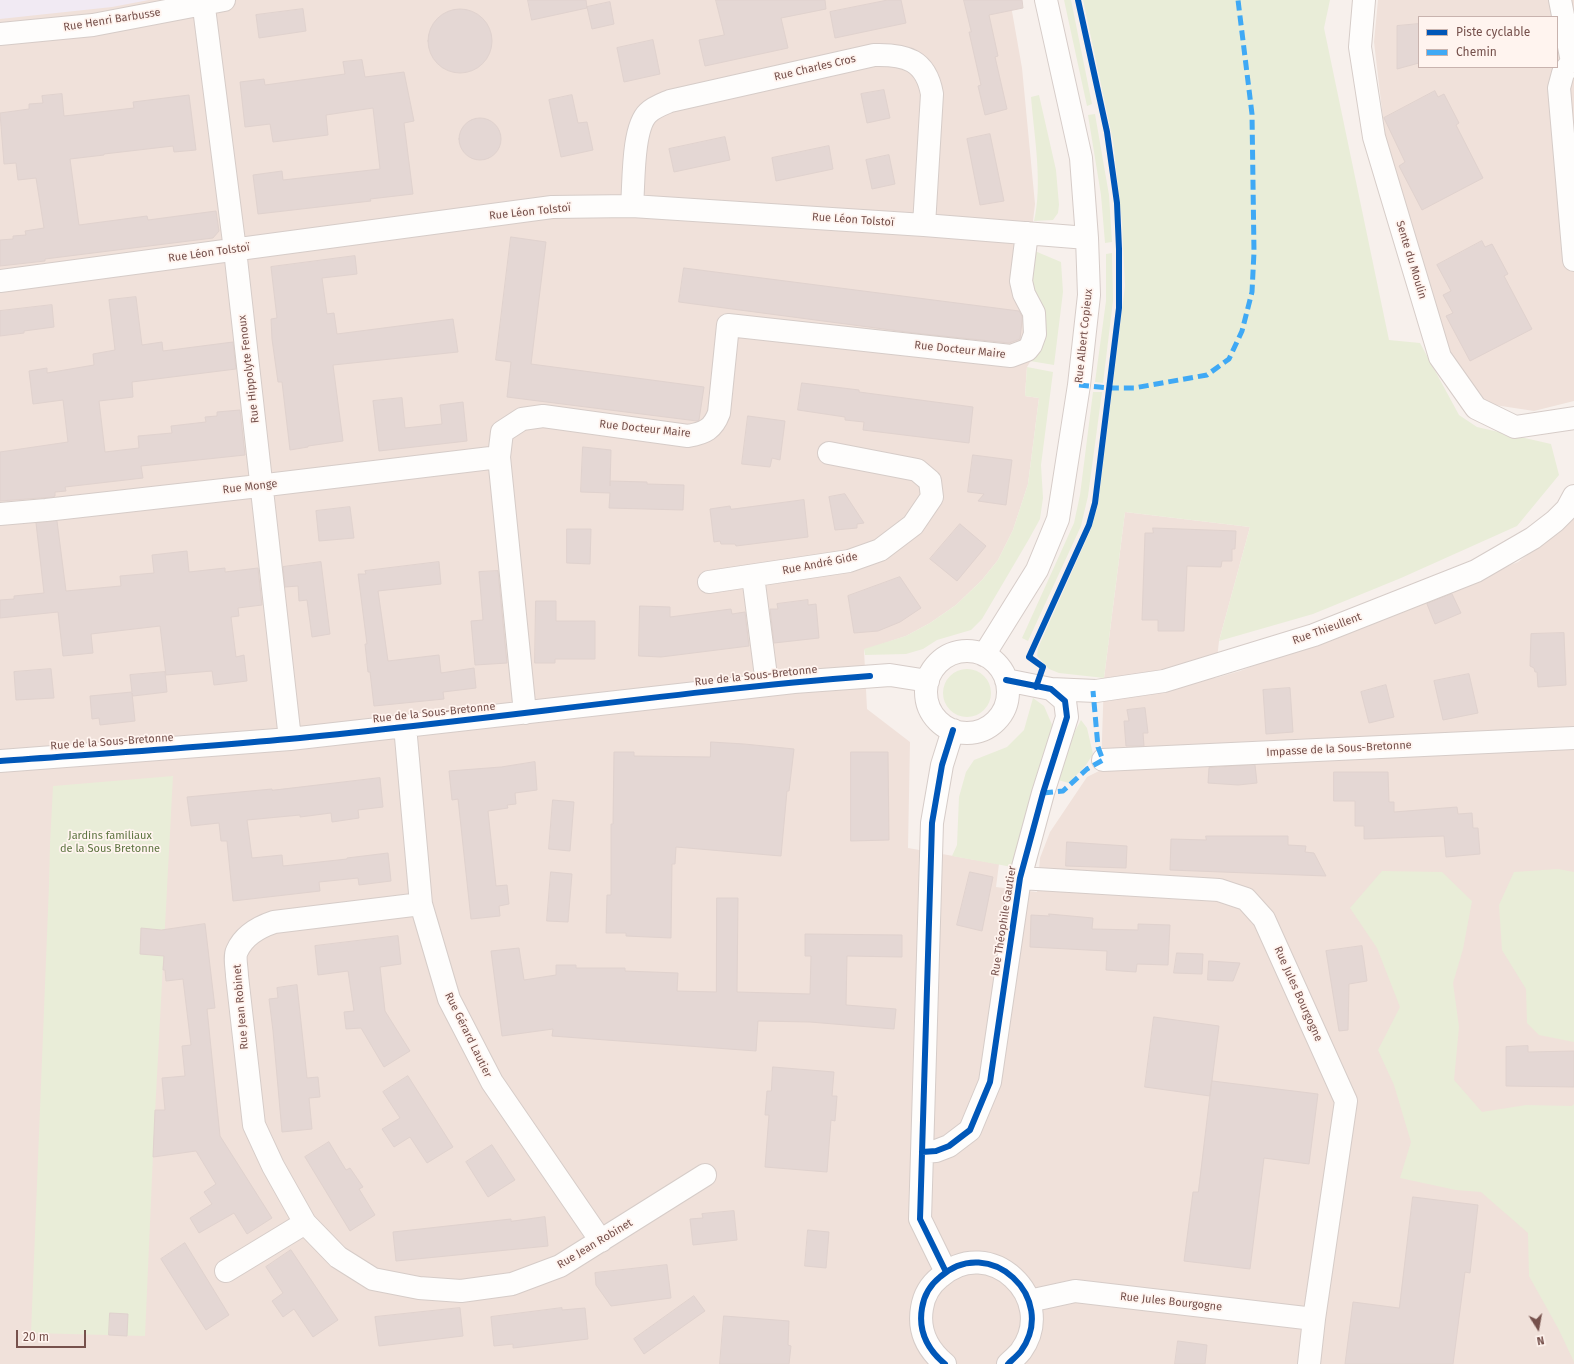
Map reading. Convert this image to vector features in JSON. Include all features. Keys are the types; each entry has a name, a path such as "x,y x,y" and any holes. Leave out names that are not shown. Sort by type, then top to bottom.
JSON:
{"street":[{"name":"Rue Albert Copieux","path":"984,655 1037,570 1058,519 1079,385 1089,296 1087,238 1081,158 1046,0"},
{"name":"Sente du Moulin","path":"1364,0 1360,47 1374,137 1440,357 1476,408 1515,427 1574,418"},
{"path":"1560,0 1573,62 1563,73 1559,88 1574,260"},
{"name":"Rue Henri Barbusse","path":"0,34 93,25 210,1"},
{"name":"Rue Hippolyte Fenoux","path":"210,1 235,250 290,739"},
{"name":"Rue Charles Cros","path":"632,206 637,137 640,125 648,113 658,106 670,101 874,55 893,54 911,60 921,67 930,80 932,94 924,225"},
{"name":"Rue Léon Tolstoï","path":"0,281 552,207 632,206 924,225 1087,238"},
{"name":"Rue Docteur Maire","path":"525,713 499,457 502,432 522,419 543,416 688,436 701,434 715,424 719,413 728,325 1011,356 1027,350 1031,345 1035,334 1034,313 1024,294 1021,281 1027,233"},
{"name":"Rue André Gide","path":"709,582 849,561 880,550 912,526 932,497 930,481 917,470 829,453"},
{"name":"Rue Monge","path":"0,514 262,486 499,457"},
{"name":"Rue Thieullent","path":"1052,689 1096,691 1164,681 1314,635 1476,571 1534,538 1567,509 1574,496"},
{"path":"753,576 767,684"},
{"path":"961,652 984,655 994,661 1006,680 1008,693 1006,705 1000,717 991,726 979,732 957,732 953,730 939,721 932,713 928,703 928,681 936,666 950,656 961,652"},
{"name":"Rue de la Sous-Bretonne","path":"0,761 290,739 767,684 890,675 928,681"},
{"path":"1006,680 1052,689"},
{"name":"Rue Théophile Gautier","path":"922,1152 936,1151 949,1146 970,1130 990,1082 1020,878 1042,793 1067,717 1065,702 1052,689"},
{"name":"Rue Gérard Lautier","path":"405,726 421,904 449,999 492,1082 601,1241"},
{"path":"946,1272 920,1219 932,823 942,765 953,730"},
{"name":"Impasse de la Sous-Bretonne","path":"1103,760 1574,738"},
{"name":"Rue Jules Bourgogne","path":"1020,878 1220,890 1246,899 1264,919 1346,1101 1314,1319 1309,1364"},
{"name":"Rue Jean Robinet","path":"421,904 274,922 258,928 245,939 236,951 237,976 254,1126 273,1166 305,1223 338,1257 374,1278 419,1288 461,1291 512,1284 560,1266 705,1175"},
{"path":"226,1271 305,1223"},
{"path":"933,1360 923,1336 920,1318 924,1300 932,1284 946,1272 961,1265 978,1263 995,1266 1009,1274 1021,1286 1029,1301 1032,1318 1029,1336 1021,1352 1008,1364"},
{"name":"Rue Jules Bourgogne","path":"1029,1301 1075,1291 1314,1319"}],"shaded area":[{"path":"0,0 1010,0 1022,68 1035,204 1026,281 1038,349 1027,367 1025,396 1039,398 1028,484 1013,530 998,560 982,580 956,605 930,623 906,636 864,650 867,709 910,742 908,848 999,864 996,887 1037,892 1040,858 1050,832 1087,777 1101,770 1104,678 1125,512 1250,527 1219,641 1215,678 1240,671 1518,562 1571,521 1574,515 1574,1364 0,1364"},
{"path":"0,0 149,0 112,7 0,19"},
{"path":"1378,0 1574,0 1574,401 1534,411 1488,404 1451,356 1386,144 1374,42"}],"green space":[{"path":"1064,0 1071,0 1092,104 1087,106"},
{"path":"1083,0 1330,0 1324,28 1389,340 1420,343 1459,415 1477,427 1551,444 1559,475 1517,526 1401,578 1313,614 1219,641 1250,527 1125,512 1104,678 1059,673 1049,669 1037,656 1038,648 1091,529 1098,505 1125,286 1122,222 1113,141"},
{"path":"1039,95 1056,170 1059,205 1058,213 1053,220 1034,221 1037,207 1038,176 1031,97"},
{"path":"1095,114 1109,195 1112,242 1105,243 1101,195 1088,115"},
{"path":"1030,249 1061,262 1063,292 1054,365 1030,361 1038,349 1026,281"},
{"path":"1112,253 1113,301 1103,383 1095,382 1106,301 1106,254"},
{"path":"1027,367 1053,372 1041,465 1043,498 1040,519 1029,539 982,619 971,630 937,640 923,649 906,654 865,655 864,649 906,636 930,623 956,605 982,580 998,560 1013,530 1028,484 1039,398 1025,396"},
{"path":"1093,392 1102,392 1088,496 1081,526 1028,641 1022,638 1074,523 1080,495"},
{"path":"962,669 972,669 984,676 991,688 991,698 984,710 972,717 962,717 954,713 947,706 943,698 943,688 947,680 954,673"},
{"path":"1033,698 1044,706 1053,727 1036,777 1012,867 952,856 957,845 959,797 966,772 974,760 1007,747 1024,730"},
{"path":"1081,720 1087,728 1093,754 1086,765 1069,783 1058,780 1075,731"},
{"name":"Jardins familiaux de la Sous Bretonne","path":"173,776 145,1336 31,1333 53,786"},
{"path":"1558,869 1574,872 1574,1042 1539,1035 1527,1023 1526,989 1502,950 1499,905 1514,872"},
{"path":"1382,871 1442,872 1472,901 1463,949 1453,983 1459,1027 1454,1080 1482,1112 1526,1105 1572,1106 1574,1104 1574,1362 1559,1330 1529,1276 1528,1233 1481,1192 1456,1190 1400,1178 1411,1142 1394,1085 1378,1050 1400,1007 1377,948 1350,908"}],"building":[{"path":"528,0 586,0 587,8 532,20"},
{"path":"716,0 825,0 826,9 781,18 788,48 705,66 699,40 724,35"},
{"path":"888,0 901,0 906,23 835,38 830,12"},
{"path":"964,0 1022,0 1023,8 989,15 998,56 995,57 1007,109 985,115 978,86 981,85 969,32 971,32"},
{"path":"610,2 614,24 592,29 587,7"},
{"path":"303,9 306,31 259,38 256,15"},
{"path":"460,9 478,15 486,23 492,41 486,59 478,67 460,73 442,67 434,59 428,41 434,23 442,15"},
{"path":"1418,24 1418,63 1397,69 1397,26"},
{"path":"653,40 660,74 624,82 617,48"},
{"path":"362,60 365,77 404,72 414,121 404,123 413,194 370,199 371,201 258,214 253,175 282,171 283,180 380,169 373,108 326,115 328,135 273,142 270,124 245,127 240,82 264,79 265,85 345,74 343,62"},
{"path":"884,90 890,118 867,123 861,94"},
{"path":"1435,91 1438,97 1444,94 1459,123 1456,125 1483,178 1422,210 1399,166 1405,162 1384,118"},
{"path":"62,94 64,116 134,108 133,102 189,95 196,150 174,152 173,146 70,159 79,225 147,216 148,220 216,211 219,231 213,238 0,266 0,240 13,239 13,236 26,235 25,231 44,228 36,178 18,180 16,163 4,164 0,113 29,109 29,104 43,103 42,96"},
{"path":"572,95 578,123 587,122 593,150 561,157 549,100"},
{"path":"480,118 495,124 501,139 495,154 480,160 465,154 459,139 465,124"},
{"path":"990,134 1004,201 980,205 967,139"},
{"path":"725,137 730,160 674,172 669,149"},
{"path":"829,146 833,169 776,181 772,158"},
{"path":"889,155 895,184 872,189 866,160"},
{"path":"511,237 546,242 531,364 704,387 699,420 697,421 507,397 511,362 496,360"},
{"path":"1482,241 1485,247 1492,244 1508,274 1504,276 1532,329 1470,361 1446,316 1453,313 1443,295 1451,291 1437,265"},
{"path":"355,256 357,274 322,278 327,314 334,313 337,334 453,319 458,352 333,365 343,441 290,450 282,382 278,382 272,339 271,319 277,318 271,267"},
{"path":"684,268 1019,311 1022,316 1020,339 1009,343 914,333 679,302"},
{"path":"136,297 142,345 162,342 163,351 233,342 236,369 132,382 133,397 99,401 105,452 139,448 138,436 172,433 171,426 206,422 205,417 217,416 217,412 240,410 245,455 141,466 143,478 65,487 66,491 55,492 55,496 53,497 0,501 0,452 68,442 63,400 33,404 29,371 47,368 47,373 94,365 93,354 115,350 109,300"},
{"path":"52,305 54,327 0,336 0,311"},
{"path":"802,383 973,407 969,443 863,430 864,422 845,420 845,417 798,410"},
{"path":"402,398 405,428 442,424 440,405 463,402 467,441 379,451 373,401"},
{"path":"748,416 785,421 780,460 772,458 770,467 742,464"},
{"path":"583,447 611,450 610,481 684,485 683,510 609,508 610,493 581,492"},
{"path":"973,455 1012,460 1006,505 978,501 984,494 968,492"},
{"path":"845,494 864,523 857,524 857,528 835,530 829,497"},
{"path":"804,500 808,537 736,546 735,544 721,544 720,541 714,542 710,509 730,506 731,509"},
{"path":"350,507 354,538 319,541 316,511"},
{"path":"57,521 66,591 121,586 120,576 154,573 152,555 187,551 189,572 225,568 225,572 258,568 262,605 238,608 239,616 231,617 236,657 244,655 247,681 214,685 212,671 166,675 160,626 91,634 93,653 63,656 58,612 0,618 0,600 14,599 14,596 44,593 36,523"},
{"path":"960,524 986,546 957,581 930,559"},
{"path":"1153,528 1236,531 1235,549 1232,549 1232,561 1222,561 1221,567 1187,566 1184,631 1158,631 1158,620 1142,620 1145,533 1153,533"},
{"path":"567,529 591,529 590,564 567,563"},
{"path":"321,562 330,634 312,637 307,600 299,601 298,586 285,587 283,567"},
{"path":"439,562 441,584 378,591 388,661 439,655 441,673 474,668 476,688 443,692 444,699 374,706 370,672 368,672 365,644 367,644 358,574 366,574 365,571"},
{"path":"498,571 507,663 475,665 471,621 483,620 479,572"},
{"path":"900,577 921,608 900,622 878,631 854,633 848,596"},
{"path":"1452,594 1461,613 1435,624 1427,604"},
{"path":"808,600 808,605 816,604 819,638 774,643 770,609 778,609 777,604"},
{"path":"536,601 556,601 556,621 595,621 595,659 555,659 555,663 535,663"},
{"path":"640,606 670,607 670,617 731,609 732,614 745,612 749,646 661,657 639,656"},
{"path":"1564,633 1566,685 1538,687 1537,672 1535,672 1534,668 1530,666 1531,634"},
{"path":"51,669 54,698 16,700 14,672"},
{"path":"165,672 167,692 133,696 132,693 135,721 100,725 99,718 92,719 90,696 132,692 130,675"},
{"path":"1469,674 1478,713 1443,720 1434,681"},
{"path":"1386,685 1394,717 1369,723 1361,692"},
{"path":"1290,688 1293,732 1266,734 1263,690"},
{"path":"1145,708 1148,733 1143,733 1144,746 1126,746 1124,721 1129,721 1127,710"},
{"path":"711,742 794,749 789,791 787,791 781,856 676,847 675,864 672,864 671,938 626,936 626,933 606,933 607,895 611,895 611,824 613,824 614,752 634,752 634,756 710,757"},
{"path":"851,752 888,752 889,840 851,841"},
{"path":"535,762 537,790 515,793 516,804 507,805 508,808 488,811 496,886 507,885 509,904 499,906 500,916 471,919 458,799 452,800 449,771 501,767"},
{"path":"1255,765 1257,783 1238,785 1208,783 1209,768"},
{"path":"1334,772 1388,772 1389,802 1394,802 1394,812 1457,807 1458,814 1472,813 1473,828 1478,828 1480,854 1446,857 1444,836 1364,839 1364,826 1355,826 1355,801 1334,801"},
{"path":"380,778 383,807 358,810 359,818 332,822 331,813 300,817 300,815 247,820 252,858 282,855 283,866 388,853 391,881 359,885 358,878 319,882 320,891 233,901 227,841 221,841 219,823 191,826 187,797 272,790"},
{"path":"553,800 574,802 570,851 549,849"},
{"path":"1206,836 1288,836 1288,845 1306,846 1305,852 1314,853 1326,876 1170,870 1171,839 1206,840"},
{"path":"1067,842 1127,846 1126,868 1066,866"},
{"path":"551,872 572,874 568,922 547,921"},
{"path":"970,872 993,877 982,931 957,925"},
{"path":"717,898 738,898 737,992 810,994 811,956 805,956 805,934 902,935 902,957 847,956 846,1005 896,1009 894,1029 810,1022 758,1021 756,1051 552,1036 553,1029 502,1036 491,951 519,948 524,980 556,975 556,965 576,965 576,968 625,968 625,971 678,973 677,991 716,992"},
{"path":"1049,914 1093,918 1092,929 1138,930 1138,924 1170,925 1168,965 1137,964 1136,972 1106,970 1107,951 1030,947 1031,915 1049,916"},
{"path":"205,924 215,1008 207,1009 220,1136 272,1218 247,1234 234,1213 199,1233 190,1218 212,1204 204,1192 216,1184 196,1151 153,1157 155,1110 165,1110 162,1078 185,1076 182,1046 191,1045 183,979 166,981 165,970 163,970 164,956 140,954 141,928 161,930"},
{"path":"398,936 401,964 380,967 385,1011 410,1051 384,1067 361,1028 346,1029 344,1012 354,1011 348,971 318,975 315,946"},
{"path":"1362,946 1367,981 1349,984 1348,1030 1339,1031 1326,951"},
{"path":"1177,953 1203,954 1202,974 1174,973"},
{"path":"1209,961 1240,963 1233,981 1208,980"},
{"path":"297,985 307,1078 318,1077 320,1097 309,1098 312,1129 282,1132 269,999 278,998 277,988"},
{"path":"1154,1017 1219,1026 1210,1096 1145,1087"},
{"path":"1528,1046 1528,1052 1574,1051 1574,1087 1506,1086 1506,1047"},
{"path":"773,1067 834,1072 832,1096 837,1096 835,1121 831,1120 827,1172 765,1167 769,1115 765,1115 767,1091 771,1091"},
{"path":"408,1076 453,1147 427,1163 410,1137 394,1147 382,1129 400,1118 383,1092"},
{"path":"1212,1081 1318,1094 1309,1164 1264,1158 1250,1269 1184,1261 1193,1192 1198,1192"},
{"path":"329,1142 346,1170 350,1168 363,1187 359,1189 375,1215 350,1231 305,1157"},
{"path":"492,1145 515,1180 488,1197 466,1162"},
{"path":"1413,1197 1478,1205 1470,1273 1465,1272 1453,1364 1345,1364 1353,1302 1399,1308"},
{"path":"734,1211 737,1240 693,1245 690,1219 703,1218 702,1214"},
{"path":"545,1217 548,1246 396,1261 393,1232 511,1219 511,1221"},
{"path":"808,1230 829,1232 826,1268 805,1266"},
{"path":"185,1243 229,1315 206,1330 161,1259"},
{"path":"291,1250 338,1320 313,1337 294,1309 283,1317 272,1301 283,1293 266,1267"},
{"path":"667,1265 671,1298 611,1306 596,1285 595,1273"},
{"path":"694,1296 705,1311 644,1354 634,1339"},
{"path":"460,1308 463,1336 379,1346 375,1317"},
{"path":"562,1308 562,1310 585,1308 588,1339 513,1348 513,1344 494,1346 491,1317"},
{"path":"110,1313 128,1314 127,1336 109,1335"},
{"path":"724,1316 789,1321 788,1345 791,1346 789,1364 720,1364"},
{"path":"1178,1341 1207,1345 1205,1364 1175,1364"}],"marked path":[{"path":"1079,385 1109,388 1134,388 1207,375 1229,359 1242,331 1252,292 1254,252 1252,114 1238,0"},
{"path":"1043,793 1063,791 1087,769 1103,760 1098,747 1093,691"}],"cycle path":[{"path":"1036,687 1043,667 1029,657 1089,525 1095,503 1119,308 1117,203 1107,132 1078,0"},
{"path":"0,761 181,748 362,732 797,682 870,676"},
{"path":"922,1152 936,1151 949,1146 970,1130 990,1082 1020,878 1043,793 1067,717 1065,701 1051,689 1006,680"},
{"path":"946,1272 920,1219 932,823 942,765 953,730"},
{"path":"945,1364 933,1352 925,1339 921,1324 924,1299 930,1287 940,1277 959,1265 979,1263 997,1267 1013,1278 1025,1293 1031,1311 1030,1331 1021,1351 1008,1364"}]}
